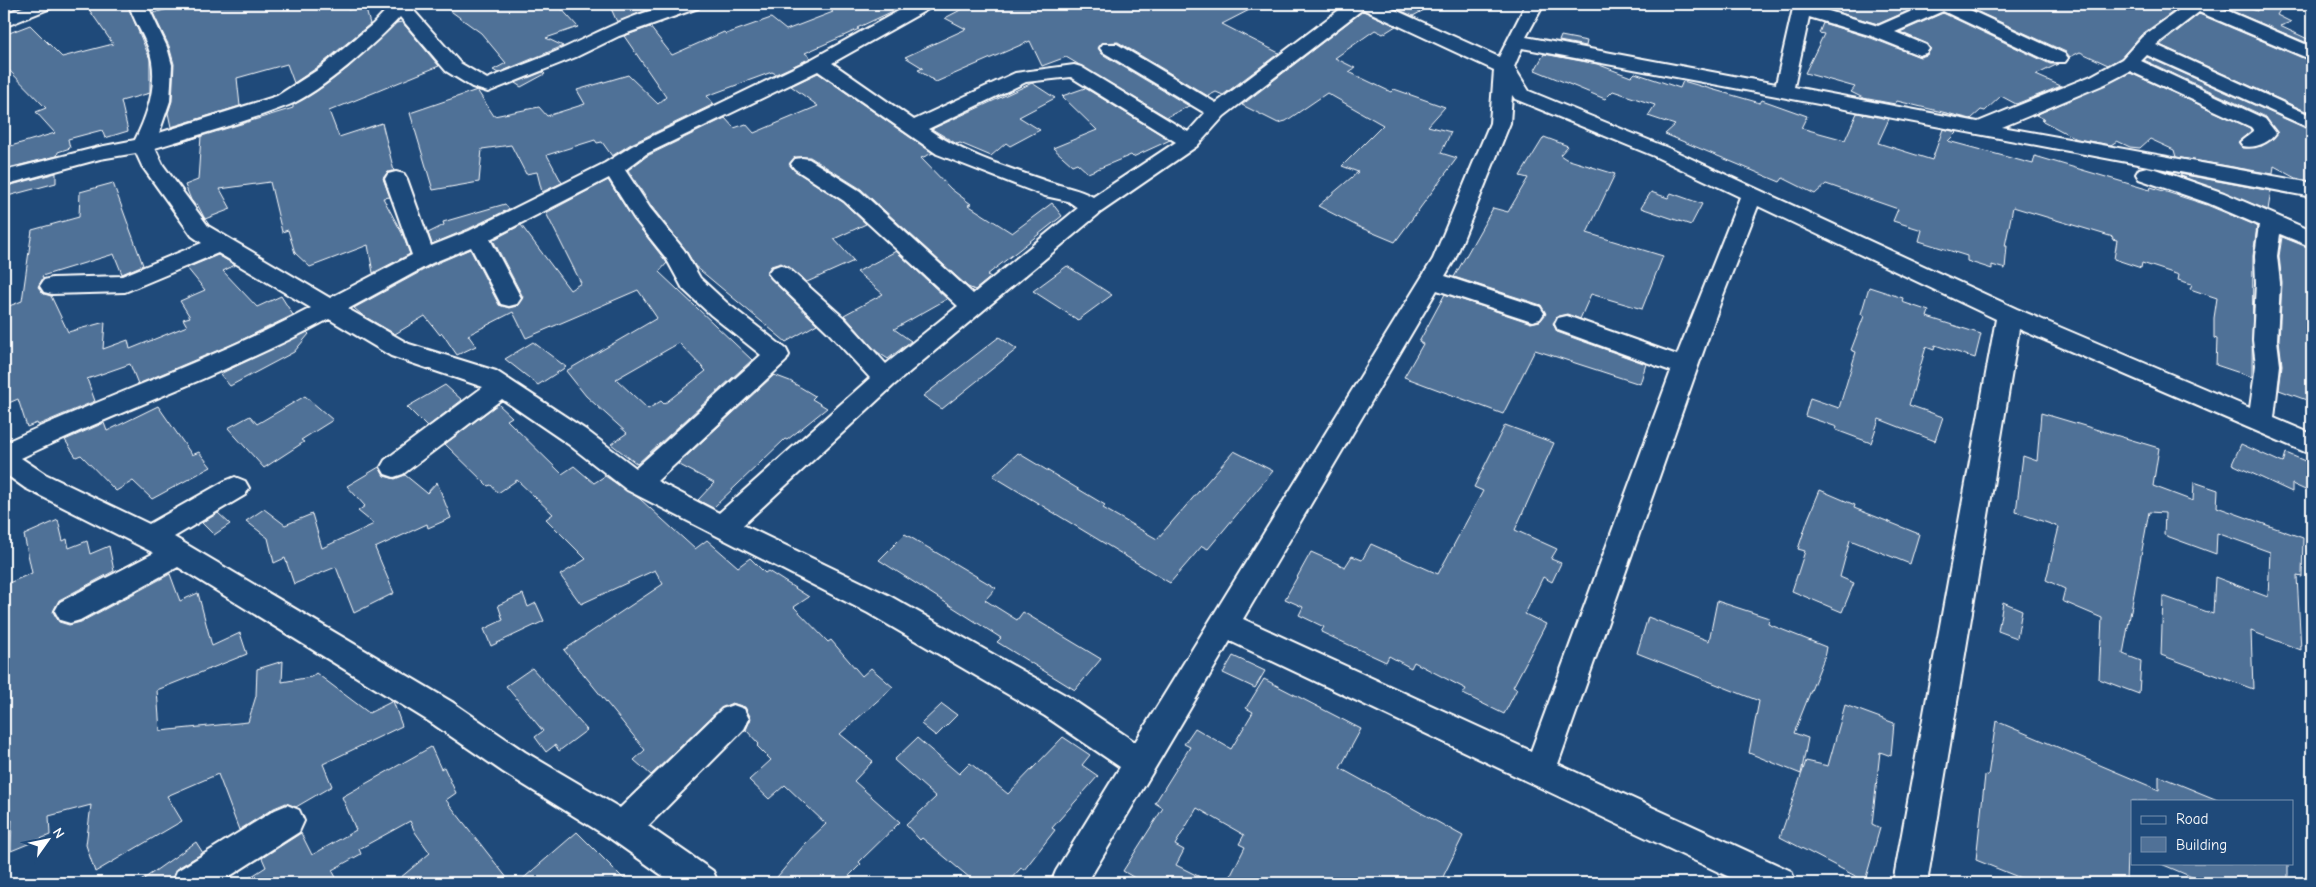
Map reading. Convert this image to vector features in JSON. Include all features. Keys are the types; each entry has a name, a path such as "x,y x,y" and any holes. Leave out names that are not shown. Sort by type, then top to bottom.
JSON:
{"street":[{"path":"4,21 45,4"},
{"path":"138,4 141,16 160,53 163,81 152,128 143,145"},
{"path":"4,178 99,153 143,145 284,100 326,73 380,28 398,5 453,66 479,83 488,86 569,53 612,32 692,4"},
{"path":"4,454 70,423 150,392 295,326 424,258 477,236 613,168 640,150 819,63 924,4"},
{"path":"722,528 885,379 972,306 1093,207 1190,142 1217,112 1358,4"},
{"path":"1368,4 1504,67 1522,95 1661,152 2009,315 2312,445"},
{"path":"1074,881 1140,763 1444,259 1500,123 1504,67 1515,41 1535,4"},
{"path":"1880,32 1943,4 2058,58"},
{"path":"1784,90 1802,6 1880,32 1919,49"},
{"path":"1981,128 2098,80 2129,63 2187,7 2312,54"},
{"path":"1515,41 1784,90 2103,153 2312,190"},
{"path":"2145,47 2312,123"},
{"path":"1110,48 1217,112"},
{"path":"819,63 944,150 971,162 1053,191 1074,196 1093,207"},
{"path":"2129,63 2258,123 2266,133 2250,142"},
{"path":"912,129 1022,77 1074,71 1190,142"},
{"path":"143,145 152,166 200,231 219,244 326,309 400,350 487,378 577,437 637,483 722,528 878,604 1056,706 1140,763"},
{"path":"2103,153 2146,173 2216,198 2312,240"},
{"path":"802,164 852,196 972,306"},
{"path":"613,168 642,213 676,255 691,283 719,310 777,355 637,483"},
{"path":"396,179 424,258"},
{"path":"1539,772 1710,298 1752,195"},
{"path":"2261,423 2268,365 2265,340 2268,283 2266,256 2270,222"},
{"path":"477,236 509,298"},
{"path":"52,286 125,284 219,244"},
{"path":"780,273 836,325 885,379"},
{"path":"1431,280 1532,313"},
{"path":"1910,883 2009,315"},
{"path":"1567,324 1685,367"},
{"path":"394,467 502,387"},
{"path":"4,460 36,481 151,537 179,553 433,707 514,762 623,828 701,883"},
{"path":"151,537 235,488"},
{"path":"70,611 179,553"},
{"path":"1224,624 1779,883"},
{"path":"623,828 733,718"},
{"path":"189,883 287,821"}],"building":[{"path":"102,4 127,4 150,59 150,93 121,101 128,131 105,138 102,130 68,139 70,148 58,152 57,156 4,169 4,148 55,133 36,112 46,108 4,65 4,35 30,25 62,57 113,44 88,8"},
{"path":"187,4 347,4 348,10 365,6 370,24 318,67 294,83 287,64 237,78 240,106 171,127 168,113 172,101 174,64 169,46 153,13"},
{"path":"441,4 557,4 578,27 546,38 563,46 498,73 493,70 506,63 481,33"},
{"path":"609,4 674,4 647,10 617,22"},
{"path":"823,4 908,4 857,28 859,29 805,53 811,58 776,74 772,72 707,96 714,104 631,144 612,156 602,142 597,143 595,140 547,155 562,183 542,192 537,172 526,174 511,145 482,149 479,182 433,190 410,113 477,90 494,116 539,107 547,116 585,104 577,90 628,75 658,104 666,97 624,36 650,27 672,55 724,32 726,34 771,18 786,30 833,12"},
{"path":"972,4 1261,4 1222,24 1279,53 1223,95 1216,92 1208,96 1118,42 1102,43 1098,48 1102,54 1189,106 1167,117 1066,57 1042,66 1030,41 936,82 918,70 923,68 905,57 966,29 945,18"},
{"path":"1386,4 1435,4 1413,16"},
{"path":"1833,4 1924,4 1878,24 1830,10"},
{"path":"1984,4 2184,4 2141,35 2121,58 2108,65 2080,52 2070,57 2066,52 1974,10"},
{"path":"2216,4 2237,4 2257,11 2261,4 2281,8 2277,15 2291,22 2280,26 2312,41 2312,45"},
{"path":"1363,11 1396,26 1383,34 1375,30 1335,58 1355,68 1349,72 1391,92 1394,89 1445,107 1428,126 1451,132 1441,153 1457,158 1395,242 1359,227 1318,206 1358,172 1342,166 1383,125 1327,93 1286,121 1278,123 1242,105"},
{"path":"1943,13 2050,64 2058,64 2036,75 2061,86 2016,104 2001,96 1985,111 1981,110 1971,119 1897,101 1895,104 1863,98 1851,92 1855,87 1805,73 1824,34 1819,33 1823,23 1871,38 1920,57 1927,55 1930,50 1928,44 1900,32"},
{"path":"2199,14 2312,62 2312,114 2160,45"},
{"path":"402,22 439,66 329,111 339,137 382,123 394,171 388,172 383,178 390,197 383,198 402,233 410,254 373,273 368,245 310,267 295,253 288,230 282,232 270,182 220,189 231,209 205,219 197,204 195,205 191,200 185,185 198,180 201,136 293,108 293,105 317,91 349,67 396,23"},
{"path":"1561,36 1587,41 1586,46 1559,41"},
{"path":"1544,54 1597,64 1631,77 1635,73 1680,88 1683,81 1760,103 1762,100 1807,116 1801,128 1845,140 1857,113 1889,119 1878,143 1932,160 1943,129 1957,132 1948,141 2033,164 2035,156 2150,190 2151,187 2207,205 2257,226 2253,256 2252,377 2216,365 2217,339 2214,338 2214,318 2217,298 2190,289 2192,284 2178,280 2179,275 2142,263 2141,268 2114,259 2117,240 2112,239 2113,237 2013,207 2005,246 2007,246 2005,269 1992,265 1992,269 1967,261 1967,256 1919,241 1922,230 1893,221 1898,209 1826,184 1815,194 1783,178 1780,182 1665,134 1675,125 1648,116 1655,105 1613,91 1605,99 1535,70"},
{"path":"2147,57 2312,131 2312,181 2298,179 2274,166 2273,174 2176,157 2174,150 2150,139 2140,148 2130,147 2117,141 2111,145 2077,139 2041,120 2044,119 2036,115 2130,73 2250,128 2251,131 2238,142 2243,148 2262,146 2277,134 2266,117 2144,60"},
{"path":"543,72 545,74 521,87 515,83"},
{"path":"818,73 933,153 921,158 951,189 971,204 968,205 1012,233 1052,203 1062,216 987,275 991,277 975,290 968,287 861,189 810,157 795,157 789,164 794,170 843,202 866,224 834,239 854,261 807,282 781,263 771,266 767,272 771,279 817,324 786,342 695,266 685,249 652,207 628,170 647,156 725,118 734,128 746,124 754,133 818,106 791,86"},
{"path":"1032,83 1055,98 1019,117 1040,130 1010,146 1006,143 991,156 960,143 957,144 932,129"},
{"path":"1085,88 1170,140 1133,157 1131,155 1088,173 1077,163 1072,165 1053,148 1097,130 1062,96"},
{"path":"1544,137 1568,146 1560,155 1566,159 1615,174 1587,233 1663,256 1642,309 1591,294 1580,319 1567,314 1558,316 1553,323 1557,332 1646,364 1640,384 1535,350 1503,414 1404,377 1423,344 1419,342 1445,294 1531,323 1540,321 1546,314 1541,305 1454,277 1493,208 1508,212 1528,178 1520,176"},
{"path":"56,173 56,183 4,197 4,187"},
{"path":"2180,174 2271,191 2268,210 2181,176"},
{"path":"608,180 633,219 667,263 659,272 752,360 637,464 611,444 627,433 586,396 566,371 657,318 638,290 526,338 513,312 468,335 476,346 457,355 442,333 440,335 425,316 395,334 362,315 354,308 433,265 470,249 499,305 509,308 517,306 523,297 493,240 521,225 570,290 581,283 546,213","holes":["679,343 706,371 664,404 661,401 648,409 616,379"]},
{"path":"113,183 143,265 122,274 114,254 42,276 43,278 38,287 44,294 51,296 68,332 105,322 103,349 128,340 130,349 187,326 183,319 190,317 180,301 205,290 187,268 218,255 235,265 223,271 257,307 281,296 293,315 235,343 138,384 130,364 87,379 95,401 38,425 37,423 27,427 18,399 4,405 4,308 22,301 32,230 79,217 80,192"},
{"path":"1651,192 1668,198 1671,193 1702,204 1691,225 1641,208"},
{"path":"505,204 509,209 432,244 428,233 444,225 443,222"},
{"path":"2282,237 2312,249 2312,402 2279,390 2282,365 2279,340 2282,283 2279,256"},
{"path":"896,251 947,299 894,329 911,341 888,359 876,351 844,315 883,294 857,272"},
{"path":"1067,266 1112,295 1078,320 1033,291"},
{"path":"1869,287 1903,298 1902,302 1929,311 1927,317 1981,334 1975,358 1935,345 1934,350 1926,347 1909,405 1943,417 1935,441 1879,419 1871,443 1836,430 1837,427 1805,416 1810,398 1839,408 1856,352 1851,350 1864,316 1861,314"},
{"path":"307,332 309,334 294,352 230,386 220,374"},
{"path":"999,337 1017,349 942,409 923,396"},
{"path":"533,342 566,367 538,385 505,359"},
{"path":"774,375 790,381 815,396 812,399 827,408 787,440 785,439 713,508 698,500 714,483 678,464"},
{"path":"445,385 462,400 427,427 407,407"},
{"path":"305,396 333,420 301,440 304,442 264,468 228,428 250,416 257,424"},
{"path":"498,404 512,417 507,420 562,474 574,466 594,483 605,476 640,499 695,549 707,540 738,567 750,558 765,573 768,571 809,597 794,607 828,642 831,640 862,676 871,668 893,687 840,734 873,761 854,781 900,822 859,862 861,864 842,883 772,883 805,844 826,824 785,785 769,799 749,780 771,760 757,746 759,744 746,730 751,718 745,707 732,703 721,708 651,775 634,760 645,750 564,650 663,584 655,570 581,604 560,575 586,559 546,519 553,514 517,480 498,493 491,485 488,486 445,444"},
{"path":"158,406 192,455 199,452 211,467 152,499 133,481 116,491 81,455 76,457 65,440 104,423 107,431"},
{"path":"2041,413 2159,448 2153,486 2193,501 2194,482 2218,490 2217,507 2303,538 2302,577 2297,576 2301,650 2251,631 2253,689 2161,655 2163,596 2213,614 2215,577 2268,597 2270,552 2217,533 2216,554 2164,535 2165,513 2149,512 2123,654 2141,661 2139,694 2099,679 2102,618 2062,601 2065,589 2046,580 2059,527 2016,512 2023,456 2037,461"},
{"path":"1505,425 1554,443 1515,530 1557,549 1551,559 1561,563 1552,582 1543,577 1525,614 1546,624 1513,687 1517,689 1504,714 1463,694 1466,689 1414,662 1411,668 1389,656 1386,662 1321,632 1324,627 1299,615 1303,607 1285,599 1311,552 1345,567 1352,556 1362,560 1371,544 1438,574 1483,491 1474,487"},
{"path":"2241,444 2283,463 2286,453 2312,464 2312,493 2292,484 2292,492 2232,464"},
{"path":"1234,451 1273,471 1208,549 1202,546 1170,583 993,476 1018,453 1105,505 1103,508 1157,539"},
{"path":"379,467 384,476 395,479 405,475 427,493 437,482 451,518 428,528 427,524 375,548 394,593 354,613 336,567 294,584 285,558 274,563 268,538 246,521 264,509 285,525 312,514 322,548 374,524 358,511 365,506 347,486"},
{"path":"1820,490 1855,505 1854,508 1919,534 1910,564 1850,540 1840,577 1854,583 1842,612 1792,591 1805,551 1798,549"},
{"path":"218,513 230,524 214,535 202,523"},
{"path":"58,520 63,541 67,539 69,548 87,541 90,554 109,546 114,571 59,600 53,612 59,622 69,625 81,622 170,574 180,601 198,593 212,646 240,633 247,654 157,690 160,731 248,722 256,696 257,669 283,661 282,682 311,677 316,673 369,713 393,701 402,726 323,764 332,786 296,807 286,803 274,808 239,830 218,774 167,796 182,821 95,872 86,845 91,805 49,816 50,835 11,851 12,820 4,823 4,585 32,573 24,535"},
{"path":"905,534 996,588 985,600 1017,620 1023,612 1101,659 1075,690 997,642 1001,638 879,560"},
{"path":"523,594 528,607 536,603 544,621 491,646 484,629 503,620 498,605"},
{"path":"1717,601 1769,618 1768,624 1826,647 1824,658 1794,733 1808,738 1801,774 1749,753 1759,701 1637,653 1648,617 1709,641"},
{"path":"2003,602 2022,610 2017,638 1998,631"},
{"path":"1233,656 1265,671 1255,688 1223,673"},
{"path":"532,668 587,730 559,751 555,745 546,752 535,737 543,731 506,686"},
{"path":"1264,679 1361,729 1340,768 1463,836 1440,883 1227,883 1245,847 1239,844 1244,835 1197,808 1175,845 1184,850 1176,865 1212,883 1143,883 1123,871 1163,808 1155,803 1190,747 1184,744 1195,728 1231,749 1253,712 1246,708"},
{"path":"942,704 957,715 936,736 921,724"},
{"path":"1845,705 1894,723 1891,756 1880,752 1872,824 1880,828 1865,881 1780,837 1806,761 1828,766"},
{"path":"1996,721 2159,790 2159,776 2218,800 2131,800 2131,857 2127,855 2126,883 2033,883 1976,860 1985,775 1988,776"},
{"path":"1063,737 1090,755 1082,765 1098,776 1052,828 1055,830 1024,870 1021,868 1007,883 976,883 922,838 920,840 906,825 936,797 894,760 917,738 959,774 970,763 1008,794"},
{"path":"431,747 441,769 444,767 456,793 446,800 511,883 394,883 430,853 415,832 410,821 359,849 361,854 332,870 339,883 241,883 266,867 262,858 301,833 312,855 356,830 342,797"},
{"path":"577,832 628,883 518,883"},
{"path":"196,842 203,853 176,869 170,883 138,883"},
{"path":"2161,864 2288,864 2288,883 2206,883"}]}
